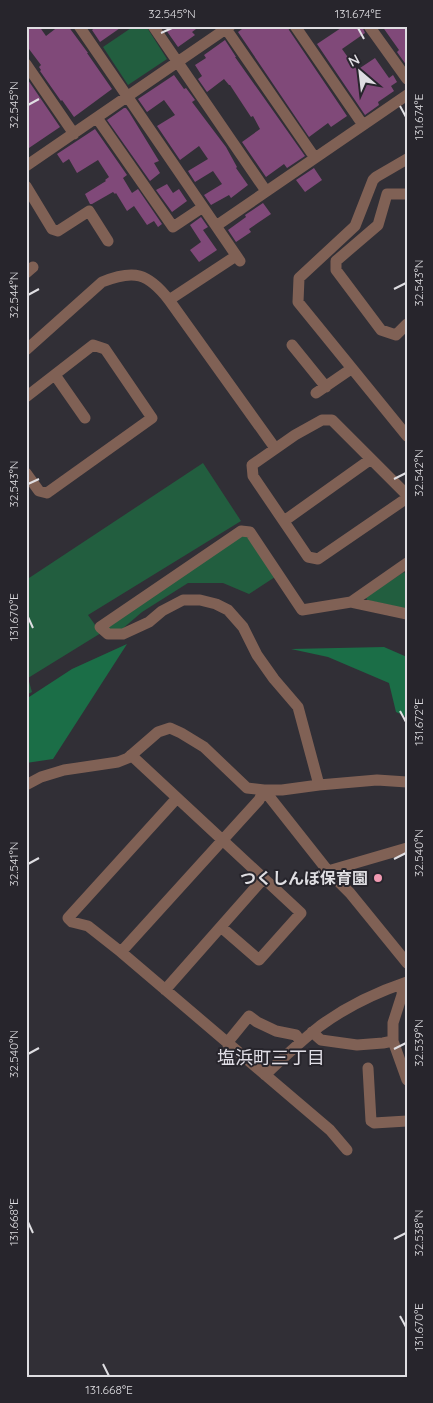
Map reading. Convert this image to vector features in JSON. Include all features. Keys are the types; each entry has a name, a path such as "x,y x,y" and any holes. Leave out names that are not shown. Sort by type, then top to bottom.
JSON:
{"street":[{"path":"79,26 238,258 169,300"},
{"path":"153,26 266,191"},
{"path":"295,26 363,125"},
{"path":"369,26 407,80"},
{"path":"26,166 227,27 315,158"},
{"path":"26,64 74,134"},
{"path":"216,226 407,95"},
{"path":"97,118 173,227 203,207"},
{"path":"407,159 372,180 355,226 299,278 298,302 407,436"},
{"path":"26,186 52,229 58,231 89,211 108,241"},
{"path":"407,194 387,194 378,225 336,261 336,270 381,330 396,335 407,324"},
{"path":"26,350 102,282 118,276 134,275 150,279 161,289 275,448"},
{"path":"26,398 93,345 105,349 157,414 47,493 39,491 26,473"},
{"path":"292,345 321,390 351,368"},
{"path":"55,375 86,418"},
{"path":"322,420 332,420 371,459 407,496 318,559 308,557 253,476 252,465 295,435 322,420"},
{"path":"284,521 371,459"},
{"path":"319,785 298,707 274,679 257,655 243,627 228,610 216,604 200,600 183,600 149,622 123,634 108,634 100,627 241,530 250,532 302,610 351,602 407,614"},
{"path":"351,602 407,563"},
{"path":"26,785 41,777 64,770 118,762 131,755 158,732 170,728 204,748 246,788 282,790 377,780 407,782"},
{"path":"131,755 301,913 259,960 221,927"},
{"path":"121,952 259,800 264,790"},
{"path":"264,790 328,871 350,893 407,963"},
{"path":"177,798 68,918 72,922 88,926 121,952 330,1130 347,1150"},
{"path":"328,871 407,848"},
{"path":"165,990 264,879"},
{"path":"265,1075 312,1032 348,1008 405,983"},
{"path":"405,983 393,1023 394,1041 404,1060 407,1080"},
{"path":"227,1043 249,1016 276,1031 296,1035 301,1042"},
{"path":"312,1032 321,1040 356,1045 394,1041"},
{"path":"368,1068 371,1121 374,1124 407,1121"}],"green space":[{"path":"134,26 146,26 167,59 128,85 103,47"},
{"path":"203,463 241,521 88,615 101,633 28,678 32,692 26,695 26,580"},
{"path":"240,535 248,536 275,577 249,594 223,583 188,583 142,612 121,630 109,630 107,626"},
{"path":"404,572 407,576 407,609 367,600 366,597"},
{"path":"127,644 53,759 26,763 26,699 72,669"},
{"path":"384,647 407,657 407,717 396,712 389,683 328,657 291,649"}],"building":[{"path":"26,26 39,26 46,36 59,26 68,26 112,89 74,117 40,71 39,67 41,65 26,45"},
{"path":"97,26 123,26 100,42 92,30"},
{"path":"172,26 200,26 192,32 195,35 178,47 166,30"},
{"path":"246,26 288,26 347,116 331,127 328,123 309,137 238,32"},
{"path":"344,26 362,26 365,33 342,49 357,70 375,58 389,78 393,75 397,82 391,86 394,91 378,102 379,105 365,115 317,44"},
{"path":"382,26 404,26 407,31 407,66 397,52 399,50"},
{"path":"225,40 305,156 287,168 284,164 266,177 242,142 260,129 253,116 251,117 224,79 207,92 198,79 202,76 195,65 206,58 204,55"},
{"path":"174,75 195,100 192,102 226,147 236,168 248,185 231,198 229,195 211,205 204,195 222,184 213,171 195,182 188,171 208,159 199,146 180,160 157,126 175,115 164,100 147,112 138,99"},
{"path":"28,80 60,127 26,150 26,81"},
{"path":"124,108 129,112 159,161 154,163 160,173 150,181 107,120"},
{"path":"95,129 127,175 123,178 132,193 138,189 162,224 158,227 154,221 147,225 134,206 127,211 116,193 113,192 90,204 85,194 106,181 109,177 98,160 77,173 69,159 63,163 57,154"},
{"path":"314,168 322,180 305,192 296,180"},
{"path":"167,184 173,193 179,189 187,201 172,212 156,190"},
{"path":"263,203 271,214 249,229 251,232 236,242 228,230"},
{"path":"201,217 208,227 203,230 217,250 199,262 190,250 201,242 190,225"}],"place":[{"name":"つくしんぼ保育園","path":"378,878"}],"district":[{"name":"塩浜町三丁目","path":"271,1057"}]}
